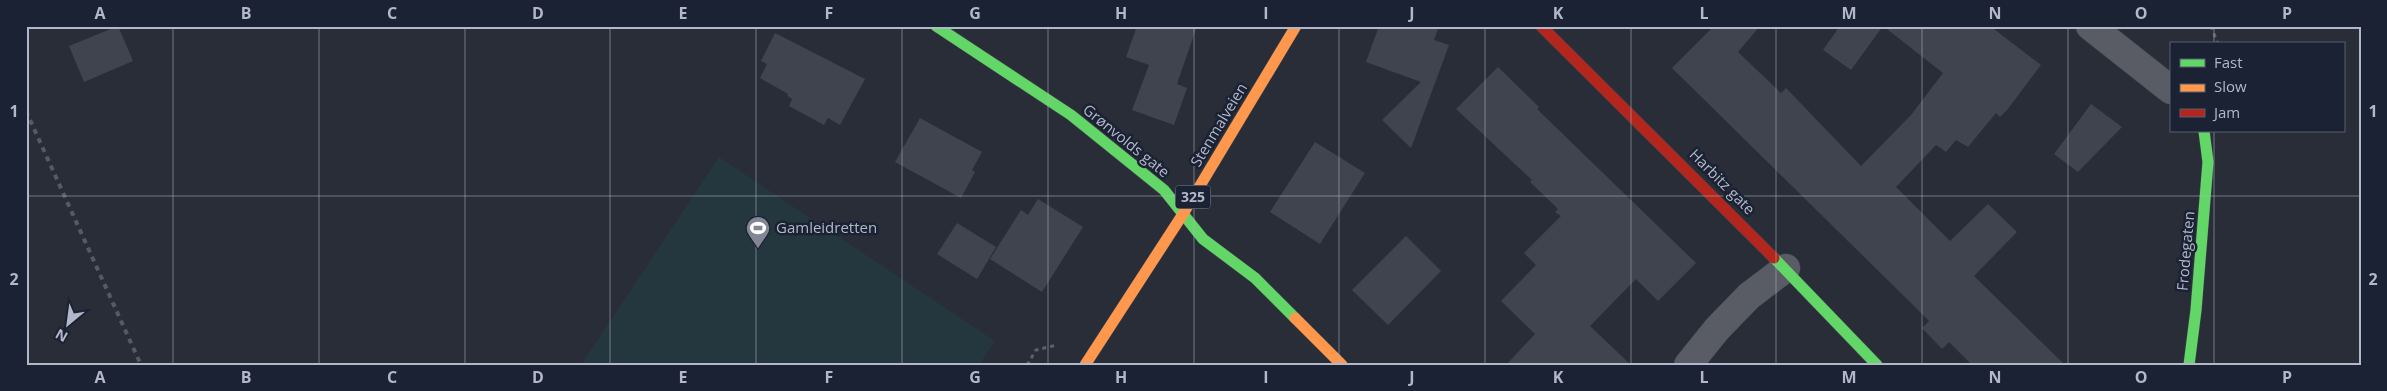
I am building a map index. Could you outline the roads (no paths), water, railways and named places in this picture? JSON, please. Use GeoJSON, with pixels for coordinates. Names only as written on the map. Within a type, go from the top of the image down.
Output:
{"type":"FeatureCollection","features":[{"type":"Feature","properties":{"kind":"street","name":"Grønvolds gate"},"geometry":{"type":"LineString","coordinates":[[936,26],[957,38],[1071,115],[1164,190],[1203,239],[1227,254],[1255,278],[1342,365]]}},
{"type":"Feature","properties":{"kind":"street","name":"Stenmalveien"},"geometry":{"type":"LineString","coordinates":[[1085,365],[1183,214],[1296,26]]}},
{"type":"Feature","properties":{"kind":"street","name":"Harbitz gate"},"geometry":{"type":"LineString","coordinates":[[1541,26],[1786,268],[1877,365]]}},
{"type":"Feature","properties":{"kind":"street"},"geometry":{"type":"LineString","coordinates":[[2090,26],[2170,89]]}},
{"type":"Feature","properties":{"kind":"street","name":"Frodegaten"},"geometry":{"type":"LineString","coordinates":[[2189,365],[2196,310],[2208,162],[2205,135]]}},
{"type":"Feature","properties":{"kind":"street"},"geometry":{"type":"LineString","coordinates":[[1688,365],[1749,296],[1786,268]]}},
{"type":"Feature","properties":{"kind":"railway"},"geometry":{"type":"LineString","coordinates":[[26,111],[141,365]]}},
{"type":"Feature","properties":{"kind":"place","name":"Gamleidretten"},"geometry":{"type":"Point","coordinates":[758,249]}}]}
